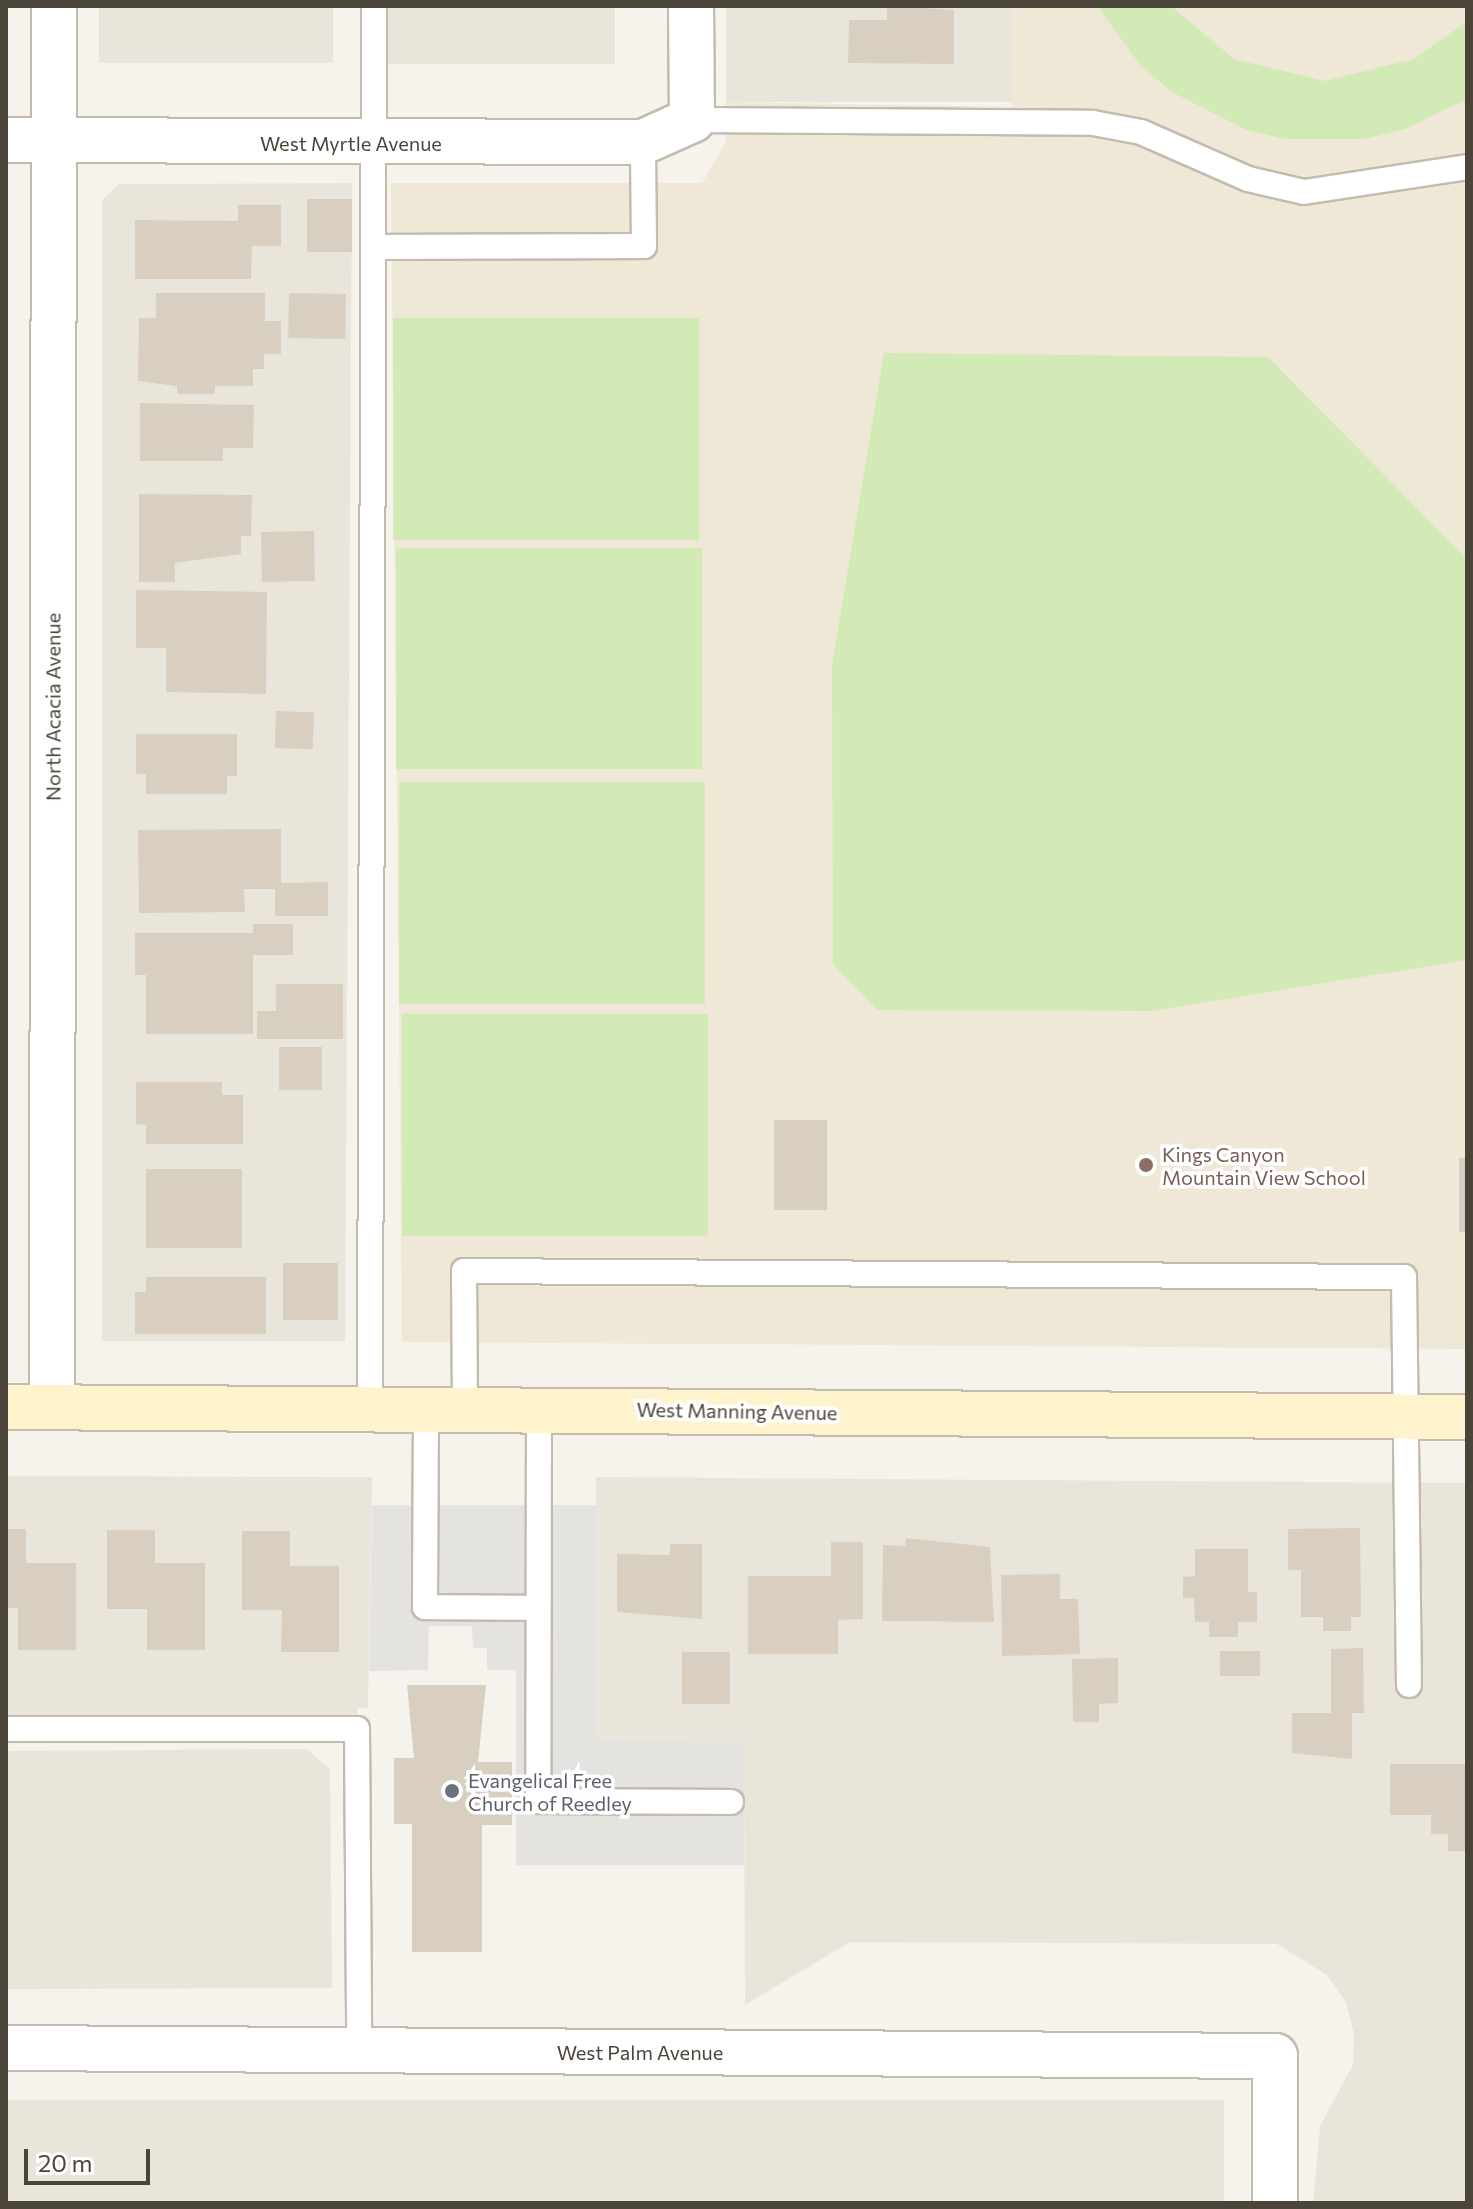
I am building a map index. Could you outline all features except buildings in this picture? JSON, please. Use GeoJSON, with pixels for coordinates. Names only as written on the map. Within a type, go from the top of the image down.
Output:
{"type":"FeatureCollection","features":[{"type":"Feature","properties":{"kind":"main road","name":"West Manning Avenue"},"geometry":{"type":"LineString","coordinates":[[6,1407],[1467,1417]]}},
{"type":"Feature","properties":{"kind":"street","name":"North Acacia Avenue"},"geometry":{"type":"LineString","coordinates":[[52,1407],[54,6]]}},
{"type":"Feature","properties":{"kind":"street"},"geometry":{"type":"LineString","coordinates":[[691,6],[692,120]]}},
{"type":"Feature","properties":{"kind":"street","name":"West Myrtle Avenue"},"geometry":{"type":"LineString","coordinates":[[6,140],[643,142],[692,120]]}},
{"type":"Feature","properties":{"kind":"street","name":"West Palm Avenue"},"geometry":{"type":"LineString","coordinates":[[6,2048],[1275,2056],[1275,2203]]}},
{"type":"Feature","properties":{"kind":"lane"},"geometry":{"type":"LineString","coordinates":[[370,1408],[374,6]]}},
{"type":"Feature","properties":{"kind":"lane"},"geometry":{"type":"LineString","coordinates":[[692,120],[1093,123],[1141,132],[1248,179],[1304,192],[1467,167]]}},
{"type":"Feature","properties":{"kind":"lane"},"geometry":{"type":"LineString","coordinates":[[374,247],[644,246],[643,142]]}},
{"type":"Feature","properties":{"kind":"lane"},"geometry":{"type":"LineString","coordinates":[[538,1608],[425,1607],[464,1271],[1404,1277],[1409,1685]]}},
{"type":"Feature","properties":{"kind":"lane"},"geometry":{"type":"LineString","coordinates":[[539,1409],[538,1801],[731,1802]]}},
{"type":"Feature","properties":{"kind":"lane"},"geometry":{"type":"LineString","coordinates":[[6,1729],[357,1729],[359,2050]]}},
{"type":"Feature","properties":{"kind":"shaded area"},"geometry":{"type":"Polygon","coordinates":[[[99,6],[333,6],[333,63],[99,63],[99,6]]]}},
{"type":"Feature","properties":{"kind":"shaded area"},"geometry":{"type":"Polygon","coordinates":[[[373,6],[615,6],[615,64],[373,64],[373,6]]]}},
{"type":"Feature","properties":{"kind":"shaded area"},"geometry":{"type":"Polygon","coordinates":[[[726,6],[1012,6],[1012,102],[726,102],[726,6]]]}},
{"type":"Feature","properties":{"kind":"shaded area"},"geometry":{"type":"Polygon","coordinates":[[[1012,6],[1467,6],[1467,1349],[402,1342],[391,183],[702,183],[726,141],[726,102],[1012,107],[1012,6]]]}},
{"type":"Feature","properties":{"kind":"shaded area"},"geometry":{"type":"Polygon","coordinates":[[[352,183],[345,1341],[102,1341],[102,200],[119,184],[352,183]]]}},
{"type":"Feature","properties":{"kind":"shaded area"},"geometry":{"type":"Polygon","coordinates":[[[6,1476],[372,1477],[368,1708],[357,1708],[357,1729],[6,1729],[6,1476]]]}},
{"type":"Feature","properties":{"kind":"shaded area"},"geometry":{"type":"Polygon","coordinates":[[[596,1477],[1467,1483],[1467,2203],[1313,2203],[1320,2126],[1353,2065],[1354,2034],[1346,2002],[1327,1975],[1277,1944],[850,1942],[745,2005],[744,1741],[596,1741],[596,1477]]]}},
{"type":"Feature","properties":{"kind":"shaded area"},"geometry":{"type":"Polygon","coordinates":[[[372,1505],[596,1505],[596,1740],[744,1741],[744,1865],[516,1865],[516,1670],[487,1670],[487,1648],[473,1648],[472,1626],[429,1626],[428,1670],[369,1671],[372,1505]]]}},
{"type":"Feature","properties":{"kind":"shaded area"},"geometry":{"type":"Polygon","coordinates":[[[307,1749],[330,1769],[332,1988],[6,1989],[6,1751],[307,1749]]]}},
{"type":"Feature","properties":{"kind":"shaded area"},"geometry":{"type":"Polygon","coordinates":[[[6,2100],[1224,2100],[1224,2203],[6,2203],[6,2100]]]}},
{"type":"Feature","properties":{"kind":"green space"},"geometry":{"type":"Polygon","coordinates":[[[1097,6],[1171,6],[1234,59],[1325,81],[1414,59],[1467,21],[1467,99],[1405,129],[1365,139],[1284,139],[1244,129],[1172,92],[1141,66],[1097,6]]]}},
{"type":"Feature","properties":{"kind":"green space"},"geometry":{"type":"Polygon","coordinates":[[[393,318],[699,318],[699,540],[393,540],[393,318]]]}},
{"type":"Feature","properties":{"kind":"green space"},"geometry":{"type":"Polygon","coordinates":[[[884,353],[1268,357],[1467,559],[1467,960],[1151,1011],[877,1010],[833,964],[832,665],[884,353]]]}},
{"type":"Feature","properties":{"kind":"green space"},"geometry":{"type":"Polygon","coordinates":[[[396,548],[702,548],[702,769],[396,769],[396,548]]]}},
{"type":"Feature","properties":{"kind":"green space"},"geometry":{"type":"Polygon","coordinates":[[[399,782],[705,782],[705,1004],[399,1004],[399,782]]]}},
{"type":"Feature","properties":{"kind":"green space"},"geometry":{"type":"Polygon","coordinates":[[[402,1014],[708,1014],[708,1236],[402,1236],[402,1014]]]}},
{"type":"Feature","properties":{"kind":"place","name":"Kings Canyon Mountain View School"},"geometry":{"type":"Point","coordinates":[1146,1165]}},
{"type":"Feature","properties":{"kind":"place","name":"Evangelical Free Church of Reedley"},"geometry":{"type":"Point","coordinates":[452,1791]}}]}
